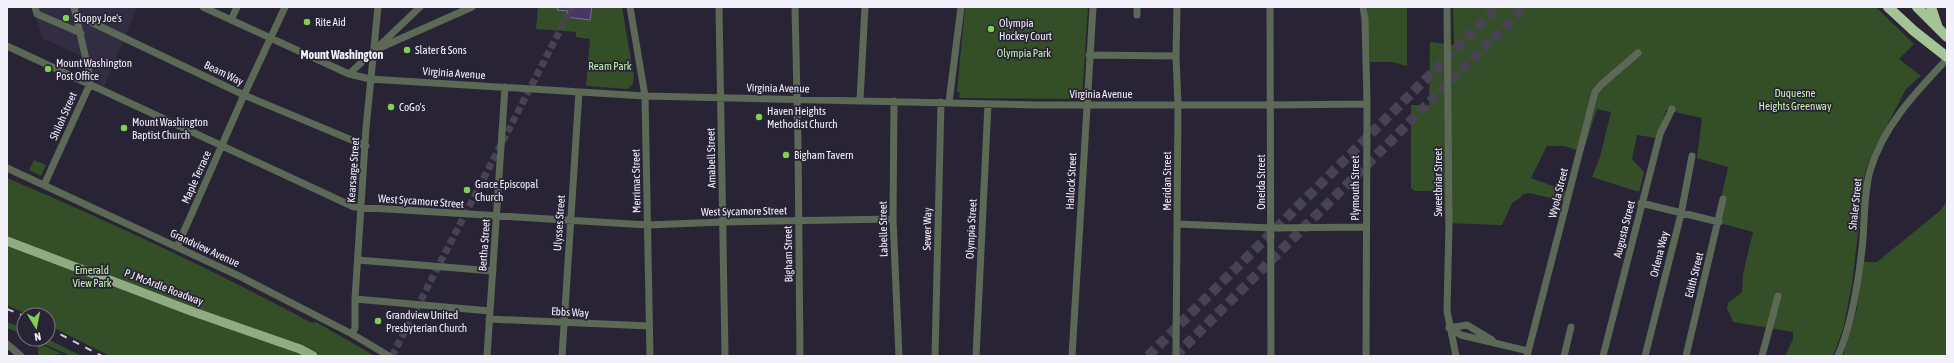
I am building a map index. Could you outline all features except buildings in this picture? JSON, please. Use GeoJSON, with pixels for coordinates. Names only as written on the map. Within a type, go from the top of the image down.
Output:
{"type":"FeatureCollection","features":[{"type":"Feature","properties":{"kind":"highway"},"geometry":{"type":"LineString","coordinates":[[1888,7],[1947,58]]}},
{"type":"Feature","properties":{"kind":"highway"},"geometry":{"type":"LineString","coordinates":[[1917,7],[1947,37]]}},
{"type":"Feature","properties":{"kind":"highway"},"geometry":{"type":"LineString","coordinates":[[1931,7],[1938,29]]}},
{"type":"Feature","properties":{"kind":"main road","name":"P J McArdle Roadway"},"geometry":{"type":"LineString","coordinates":[[7,241],[191,311],[300,349],[313,356]]}},
{"type":"Feature","properties":{"kind":"street"},"geometry":{"type":"LineString","coordinates":[[35,7],[37,14],[81,33]]}},
{"type":"Feature","properties":{"kind":"street","name":"Shiloh Street"},"geometry":{"type":"LineString","coordinates":[[44,185],[90,84],[90,77],[81,33],[74,7]]}},
{"type":"Feature","properties":{"kind":"street","name":"Virginia Avenue"},"geometry":{"type":"LineString","coordinates":[[203,7],[348,74],[370,79],[645,96],[797,100],[1086,105],[1367,104]]}},
{"type":"Feature","properties":{"kind":"street"},"geometry":{"type":"LineString","coordinates":[[231,20],[237,7]]}},
{"type":"Feature","properties":{"kind":"street","name":"Maple Terrace"},"geometry":{"type":"LineString","coordinates":[[177,247],[244,95],[285,7]]}},
{"type":"Feature","properties":{"kind":"street","name":"Kearsarge Street"},"geometry":{"type":"LineString","coordinates":[[352,334],[356,328],[355,299],[370,79],[375,50],[378,7]]}},
{"type":"Feature","properties":{"kind":"street"},"geometry":{"type":"LineString","coordinates":[[348,74],[420,7]]}},
{"type":"Feature","properties":{"kind":"street"},"geometry":{"type":"LineString","coordinates":[[375,50],[472,7]]}},
{"type":"Feature","properties":{"kind":"street","name":"Merrimac Street"},"geometry":{"type":"LineString","coordinates":[[630,7],[645,96],[650,356]]}},
{"type":"Feature","properties":{"kind":"street","name":"Amabell Street"},"geometry":{"type":"LineString","coordinates":[[719,7],[724,356]]}},
{"type":"Feature","properties":{"kind":"street","name":"Bigham Street"},"geometry":{"type":"LineString","coordinates":[[794,7],[797,100],[800,356]]}},
{"type":"Feature","properties":{"kind":"street"},"geometry":{"type":"LineString","coordinates":[[860,100],[865,7]]}},
{"type":"Feature","properties":{"kind":"street"},"geometry":{"type":"LineString","coordinates":[[950,102],[961,7]]}},
{"type":"Feature","properties":{"kind":"street","name":"Hallock Street"},"geometry":{"type":"LineString","coordinates":[[1072,356],[1093,7]]}},
{"type":"Feature","properties":{"kind":"street"},"geometry":{"type":"LineString","coordinates":[[1137,7],[1137,15]]}},
{"type":"Feature","properties":{"kind":"street","name":"Meridan Street"},"geometry":{"type":"LineString","coordinates":[[1176,356],[1178,224],[1178,105],[1176,56],[1177,7]]}},
{"type":"Feature","properties":{"kind":"street","name":"Oneida Street"},"geometry":{"type":"LineString","coordinates":[[1270,7],[1272,228],[1271,356]]}},
{"type":"Feature","properties":{"kind":"street","name":"Plymouth Street"},"geometry":{"type":"LineString","coordinates":[[1363,7],[1365,19],[1367,104],[1366,356]]}},
{"type":"Feature","properties":{"kind":"street","name":"Sweetbriar Street"},"geometry":{"type":"LineString","coordinates":[[1447,7],[1448,224],[1446,311],[1456,356]]}},
{"type":"Feature","properties":{"kind":"street","name":"Beam Way"},"geometry":{"type":"LineString","coordinates":[[76,15],[244,95],[366,146]]}},
{"type":"Feature","properties":{"kind":"street","name":"West Sycamore Street"},"geometry":{"type":"LineString","coordinates":[[7,46],[354,207],[648,226],[723,222],[893,219]]}},
{"type":"Feature","properties":{"kind":"street","name":"Wyola Street"},"geometry":{"type":"LineString","coordinates":[[1527,354],[1595,92],[1602,84],[1638,53]]}},
{"type":"Feature","properties":{"kind":"street"},"geometry":{"type":"LineString","coordinates":[[1090,55],[1176,56]]}},
{"type":"Feature","properties":{"kind":"street","name":"Shaler Street"},"geometry":{"type":"LineString","coordinates":[[1838,356],[1847,331],[1858,277],[1870,171],[1881,144],[1903,107],[1947,58]]}},
{"type":"Feature","properties":{"kind":"street","name":"Bertha Street"},"geometry":{"type":"LineString","coordinates":[[487,356],[505,88]]}},
{"type":"Feature","properties":{"kind":"street","name":"Ulysses Street"},"geometry":{"type":"LineString","coordinates":[[562,356],[579,92]]}},
{"type":"Feature","properties":{"kind":"street","name":"Labelle Street"},"geometry":{"type":"LineString","coordinates":[[894,101],[893,219],[899,356]]}},
{"type":"Feature","properties":{"kind":"street","name":"Sewer Way"},"geometry":{"type":"LineString","coordinates":[[935,356],[941,102]]}},
{"type":"Feature","properties":{"kind":"street","name":"Olympia Street"},"geometry":{"type":"LineString","coordinates":[[976,356],[988,104]]}},
{"type":"Feature","properties":{"kind":"street","name":"Augusta Street"},"geometry":{"type":"LineString","coordinates":[[1603,356],[1641,203],[1660,134],[1672,109]]}},
{"type":"Feature","properties":{"kind":"street","name":"Orlena Way"},"geometry":{"type":"LineString","coordinates":[[1645,356],[1681,214],[1692,156]]}},
{"type":"Feature","properties":{"kind":"street","name":"Grandview Avenue"},"geometry":{"type":"LineString","coordinates":[[7,168],[177,247],[352,334],[389,356]]}},
{"type":"Feature","properties":{"kind":"street","name":"Edith Street"},"geometry":{"type":"LineString","coordinates":[[1686,356],[1723,199]]}},
{"type":"Feature","properties":{"kind":"street"},"geometry":{"type":"LineString","coordinates":[[1641,203],[1718,222]]}},
{"type":"Feature","properties":{"kind":"street"},"geometry":{"type":"LineString","coordinates":[[1178,224],[1272,228],[1366,227]]}},
{"type":"Feature","properties":{"kind":"street"},"geometry":{"type":"LineString","coordinates":[[358,260],[493,271]]}},
{"type":"Feature","properties":{"kind":"street"},"geometry":{"type":"LineString","coordinates":[[1762,356],[1778,296]]}},
{"type":"Feature","properties":{"kind":"street"},"geometry":{"type":"LineString","coordinates":[[355,299],[490,311]]}},
{"type":"Feature","properties":{"kind":"street","name":"Ebbs Way"},"geometry":{"type":"LineString","coordinates":[[490,319],[649,326]]}},
{"type":"Feature","properties":{"kind":"street"},"geometry":{"type":"LineString","coordinates":[[1449,328],[1467,325],[1498,344]]}},
{"type":"Feature","properties":{"kind":"street"},"geometry":{"type":"LineString","coordinates":[[1564,356],[1570,327]]}},
{"type":"Feature","properties":{"kind":"street"},"geometry":{"type":"LineString","coordinates":[[1449,328],[1461,335],[1498,344],[1527,354]]}},
{"type":"Feature","properties":{"kind":"street"},"geometry":{"type":"LineString","coordinates":[[7,344],[21,356]]}},
{"type":"Feature","properties":{"kind":"shaded area"},"geometry":{"type":"Polygon","coordinates":[[[33,7],[137,7],[104,87],[87,76],[83,57],[42,38],[33,7]]]}},
{"type":"Feature","properties":{"kind":"shaded area"},"geometry":{"type":"Polygon","coordinates":[[[558,7],[592,7],[590,20],[567,17],[568,11],[557,10],[558,7]]]}},
{"type":"Feature","properties":{"kind":"green space","name":"Ream Park"},"geometry":{"type":"Polygon","coordinates":[[[538,7],[622,7],[634,77],[633,84],[628,89],[586,86],[590,39],[576,37],[576,32],[536,29],[538,7]]]}},
{"type":"Feature","properties":{"kind":"green space","name":"Olympia Park"},"geometry":{"type":"Polygon","coordinates":[[[965,7],[1088,7],[1082,99],[959,98],[960,93],[957,92],[965,7]]]}},
{"type":"Feature","properties":{"kind":"green space"},"geometry":{"type":"Polygon","coordinates":[[[1367,7],[1407,7],[1407,66],[1392,62],[1370,62],[1367,7]]]}},
{"type":"Feature","properties":{"kind":"green space","name":"Duquesne Heights Greenway"},"geometry":{"type":"Polygon","coordinates":[[[1453,7],[1876,7],[1914,44],[1899,59],[1921,76],[1906,89],[1873,152],[1865,172],[1852,285],[1843,329],[1833,356],[1785,356],[1793,339],[1793,332],[1733,322],[1727,308],[1728,303],[1742,292],[1743,274],[1753,232],[1716,222],[1728,167],[1697,158],[1702,118],[1666,110],[1657,138],[1637,135],[1632,159],[1644,172],[1639,192],[1592,177],[1600,157],[1611,112],[1597,109],[1583,152],[1564,146],[1547,146],[1531,178],[1566,191],[1564,201],[1529,193],[1523,194],[1512,203],[1502,225],[1445,223],[1444,191],[1414,191],[1411,189],[1411,105],[1429,105],[1430,42],[1454,45],[1453,7]]]}},
{"type":"Feature","properties":{"kind":"green space"},"geometry":{"type":"Polygon","coordinates":[[[34,160],[46,165],[41,176],[29,170],[34,160]]]}},
{"type":"Feature","properties":{"kind":"green space","name":"Emerald View Park"},"geometry":{"type":"Polygon","coordinates":[[[7,178],[123,229],[199,265],[312,323],[316,322],[375,356],[110,356],[56,329],[56,307],[16,307],[16,309],[7,305],[7,178]]]}},
{"type":"Feature","properties":{"kind":"green space"},"geometry":{"type":"Polygon","coordinates":[[[1947,201],[1947,356],[1843,356],[1857,309],[1863,262],[1877,262],[1941,210],[1947,201]]]}},
{"type":"Feature","properties":{"kind":"green space"},"geometry":{"type":"Polygon","coordinates":[[[7,322],[16,326],[16,332],[7,328],[7,322]]]}},
{"type":"Feature","properties":{"kind":"green space"},"geometry":{"type":"Polygon","coordinates":[[[56,343],[82,356],[71,356],[51,347],[56,347],[56,343]]]}},
{"type":"Feature","properties":{"kind":"green space"},"geometry":{"type":"Polygon","coordinates":[[[38,347],[47,347],[62,354],[38,356],[38,347]]]}},
{"type":"Feature","properties":{"kind":"tunnel"},"geometry":{"type":"LineString","coordinates":[[392,356],[572,7]]}},
{"type":"Feature","properties":{"kind":"tunnel"},"geometry":{"type":"LineString","coordinates":[[1148,356],[1498,7]]}},
{"type":"Feature","properties":{"kind":"tunnel"},"geometry":{"type":"LineString","coordinates":[[1175,356],[1525,7]]}},
{"type":"Feature","properties":{"kind":"railway"},"geometry":{"type":"LineString","coordinates":[[7,309],[16,313]]}},
{"type":"Feature","properties":{"kind":"railway"},"geometry":{"type":"LineString","coordinates":[[56,332],[102,356]]}},
{"type":"Feature","properties":{"kind":"place","name":"Sloppy Joe's"},"geometry":{"type":"Point","coordinates":[66,18]}},
{"type":"Feature","properties":{"kind":"place","name":"Rite Aid"},"geometry":{"type":"Point","coordinates":[307,22]}},
{"type":"Feature","properties":{"kind":"place","name":"Olympia Hockey Court"},"geometry":{"type":"Point","coordinates":[991,29]}},
{"type":"Feature","properties":{"kind":"place","name":"Slater & Sons"},"geometry":{"type":"Point","coordinates":[407,50]}},
{"type":"Feature","properties":{"kind":"place","name":"Mount Washington Post Office"},"geometry":{"type":"Point","coordinates":[48,69]}},
{"type":"Feature","properties":{"kind":"place","name":"CoGo's"},"geometry":{"type":"Point","coordinates":[391,107]}},
{"type":"Feature","properties":{"kind":"place","name":"Haven Heights Methodist Church"},"geometry":{"type":"Point","coordinates":[759,117]}},
{"type":"Feature","properties":{"kind":"place","name":"Mount Washington Baptist Church"},"geometry":{"type":"Point","coordinates":[124,128]}},
{"type":"Feature","properties":{"kind":"place","name":"Bigham Tavern"},"geometry":{"type":"Point","coordinates":[786,155]}},
{"type":"Feature","properties":{"kind":"place","name":"Grace Episcopal Church"},"geometry":{"type":"Point","coordinates":[467,190]}},
{"type":"Feature","properties":{"kind":"place","name":"Grandview United Presbyterian Church"},"geometry":{"type":"Point","coordinates":[378,321]}},
{"type":"Feature","properties":{"kind":"district","name":"Mount Washington"},"geometry":{"type":"Point","coordinates":[342,55]}}]}
